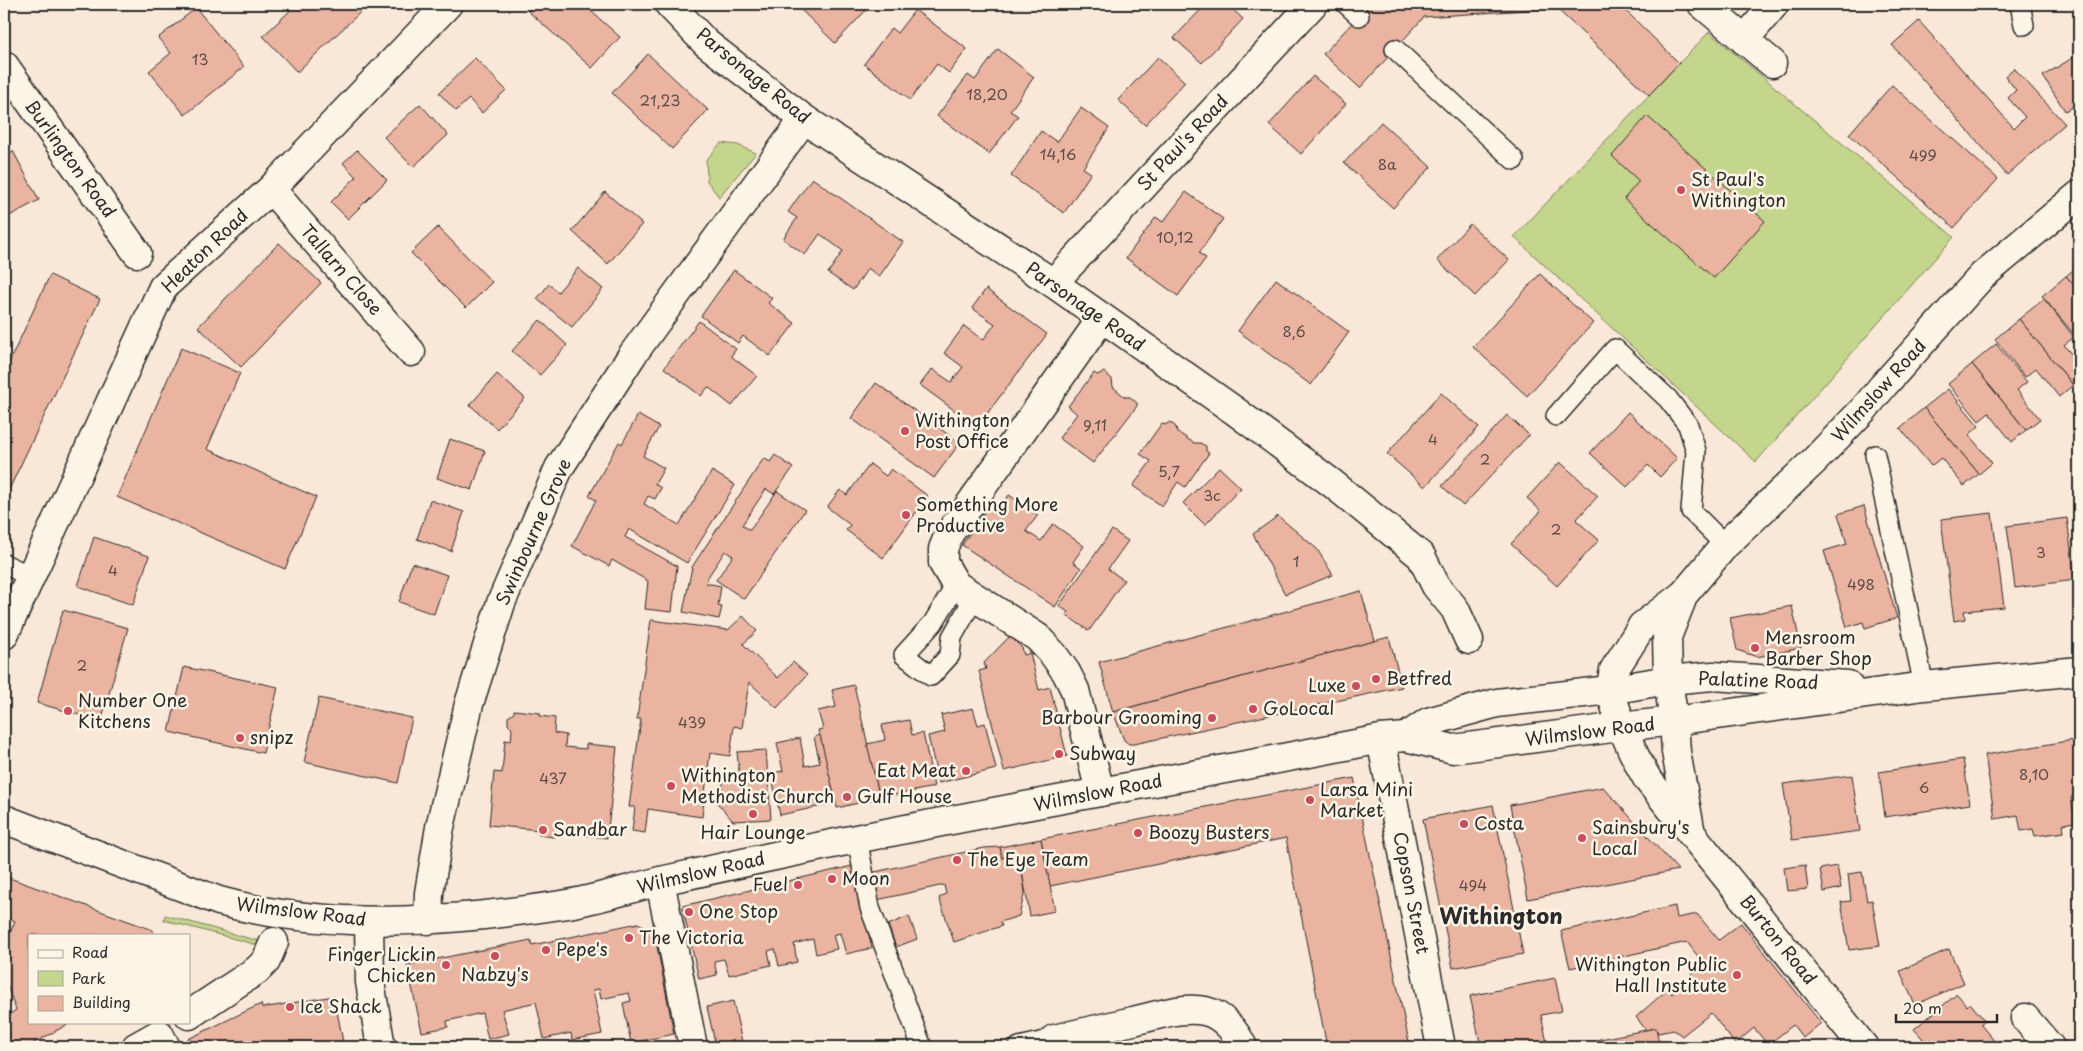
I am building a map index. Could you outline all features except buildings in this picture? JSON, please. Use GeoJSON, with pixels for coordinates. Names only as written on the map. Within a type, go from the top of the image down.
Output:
{"type":"FeatureCollection","features":[{"type":"Feature","properties":{"kind":"street","name":"Heaton Road"},"geometry":{"type":"LineString","coordinates":[[4,635],[162,287],[270,189],[448,4]]}},
{"type":"Feature","properties":{"kind":"street","name":"Parsonage Road"},"geometry":{"type":"LineString","coordinates":[[669,4],[706,43],[804,119],[1053,283],[1326,478],[1421,556],[1436,586],[1455,609],[1469,640]]}},
{"type":"Feature","properties":{"kind":"street","name":"St Paul's Road"},"geometry":{"type":"LineString","coordinates":[[1053,283],[1313,4]]}},
{"type":"Feature","properties":{"kind":"street"},"geometry":{"type":"LineString","coordinates":[[1702,4],[1772,63]]}},
{"type":"Feature","properties":{"kind":"street"},"geometry":{"type":"LineString","coordinates":[[1744,40],[1774,6]]}},
{"type":"Feature","properties":{"kind":"street","name":"Burlington Road"},"geometry":{"type":"LineString","coordinates":[[4,65],[13,97],[137,253]]}},
{"type":"Feature","properties":{"kind":"street","name":"Swinbourne Grove"},"geometry":{"type":"LineString","coordinates":[[428,920],[429,893],[440,827],[469,704],[501,603],[559,468],[633,354],[804,119]]}},
{"type":"Feature","properties":{"kind":"street","name":"Tallarn Close"},"geometry":{"type":"LineString","coordinates":[[270,189],[411,352]]}},
{"type":"Feature","properties":{"kind":"street","name":"Wilmslow Road"},"geometry":{"type":"LineString","coordinates":[[4,819],[219,901],[241,907],[279,913],[369,922],[428,920],[563,905],[660,881],[857,838],[1393,738],[1428,722],[1497,703],[1610,690],[1614,670],[1642,626],[1684,594],[1725,545],[1822,454],[1982,276],[2079,195]]}},
{"type":"Feature","properties":{"kind":"street"},"geometry":{"type":"LineString","coordinates":[[1100,792],[1075,690],[1066,672],[1053,654],[1036,637],[965,592],[943,563],[943,549],[949,534],[1102,318]]}},
{"type":"Feature","properties":{"kind":"street","name":"Wilmslow Road"},"geometry":{"type":"LineString","coordinates":[[1393,738],[1453,749],[1674,721],[1668,680],[1668,637],[1684,594]]}},
{"type":"Feature","properties":{"kind":"street","name":"Palatine Road"},"geometry":{"type":"LineString","coordinates":[[1674,721],[1915,688],[2079,671]]}},
{"type":"Feature","properties":{"kind":"street","name":"Palatine Road"},"geometry":{"type":"LineString","coordinates":[[1610,690],[1668,680],[1713,676],[1915,688]]}},
{"type":"Feature","properties":{"kind":"street","name":"Burton Road"},"geometry":{"type":"LineString","coordinates":[[1610,690],[1620,727],[1648,780],[1864,1047]]}},
{"type":"Feature","properties":{"kind":"street","name":"Burton Road"},"geometry":{"type":"LineString","coordinates":[[1674,721],[1676,752],[1691,832]]}},
{"type":"Feature","properties":{"kind":"street","name":"Copson Street"},"geometry":{"type":"LineString","coordinates":[[1393,738],[1441,1047]]}},
{"type":"Feature","properties":{"kind":"street"},"geometry":{"type":"LineString","coordinates":[[660,881],[693,1047]]}},
{"type":"Feature","properties":{"kind":"street"},"geometry":{"type":"LineString","coordinates":[[369,922],[370,982],[381,1047]]}},
{"type":"Feature","properties":{"kind":"street"},"geometry":{"type":"LineString","coordinates":[[190,1013],[257,970],[266,961],[274,942]]}},
{"type":"Feature","properties":{"kind":"street"},"geometry":{"type":"LineString","coordinates":[[1054,1039],[1176,1011],[1205,1011],[1216,1015],[1225,1022],[1236,1034],[1243,1047]]}},
{"type":"Feature","properties":{"kind":"street"},"geometry":{"type":"LineString","coordinates":[[2025,1018],[2050,1047]]}},
{"type":"Feature","properties":{"kind":"lane"},"geometry":{"type":"LineString","coordinates":[[2020,4],[2024,25]]}},
{"type":"Feature","properties":{"kind":"lane"},"geometry":{"type":"LineString","coordinates":[[1395,49],[1514,160]]}},
{"type":"Feature","properties":{"kind":"lane"},"geometry":{"type":"LineString","coordinates":[[1556,416],[1615,349],[1668,399],[1688,425],[1696,451],[1691,512],[1725,545]]}},
{"type":"Feature","properties":{"kind":"lane"},"geometry":{"type":"LineString","coordinates":[[1875,455],[1915,688]]}},
{"type":"Feature","properties":{"kind":"lane"},"geometry":{"type":"LineString","coordinates":[[4,564],[30,576]]}},
{"type":"Feature","properties":{"kind":"lane"},"geometry":{"type":"LineString","coordinates":[[965,592],[952,637],[950,654],[931,676],[904,655],[932,623],[965,592]]}},
{"type":"Feature","properties":{"kind":"lane"},"geometry":{"type":"LineString","coordinates":[[932,623],[952,637]]}},
{"type":"Feature","properties":{"kind":"lane"},"geometry":{"type":"LineString","coordinates":[[857,838],[870,908],[922,1047]]}},
{"type":"Feature","properties":{"kind":"lane"},"geometry":{"type":"LineString","coordinates":[[1019,1047],[1054,1039]]}},
{"type":"Feature","properties":{"kind":"green space"},"geometry":{"type":"Polygon","coordinates":[[[1709,32],[1954,237],[1756,462],[1514,237],[1709,32]]]}},
{"type":"Feature","properties":{"kind":"green space"},"geometry":{"type":"Polygon","coordinates":[[[721,143],[738,145],[756,153],[719,197],[707,181],[706,160],[721,143]]]}},
{"type":"Feature","properties":{"kind":"green space"},"geometry":{"type":"Polygon","coordinates":[[[165,915],[262,942],[261,946],[164,920],[165,915]]]}},
{"type":"Feature","properties":{"kind":"place","name":"St Paul's Withington"},"geometry":{"type":"Point","coordinates":[1681,190]}},
{"type":"Feature","properties":{"kind":"place","name":"Withington Post Office"},"geometry":{"type":"Point","coordinates":[905,431]}},
{"type":"Feature","properties":{"kind":"place","name":"Something More Productive"},"geometry":{"type":"Point","coordinates":[906,515]}},
{"type":"Feature","properties":{"kind":"place","name":"Mensroom Barber Shop"},"geometry":{"type":"Point","coordinates":[1755,648]}},
{"type":"Feature","properties":{"kind":"place","name":"Betfred"},"geometry":{"type":"Point","coordinates":[1376,679]}},
{"type":"Feature","properties":{"kind":"place","name":"Luxe"},"geometry":{"type":"Point","coordinates":[1356,686]}},
{"type":"Feature","properties":{"kind":"place","name":"GoLocal"},"geometry":{"type":"Point","coordinates":[1253,709]}},
{"type":"Feature","properties":{"kind":"place","name":"Number One Kitchens"},"geometry":{"type":"Point","coordinates":[68,711]}},
{"type":"Feature","properties":{"kind":"place","name":"Barbour Grooming"},"geometry":{"type":"Point","coordinates":[1212,718]}},
{"type":"Feature","properties":{"kind":"place","name":"snipz"},"geometry":{"type":"Point","coordinates":[240,738]}},
{"type":"Feature","properties":{"kind":"place","name":"Subway"},"geometry":{"type":"Point","coordinates":[1059,754]}},
{"type":"Feature","properties":{"kind":"place","name":"Eat Meat"},"geometry":{"type":"Point","coordinates":[966,771]}},
{"type":"Feature","properties":{"kind":"place","name":"Withington Methodist Church"},"geometry":{"type":"Point","coordinates":[671,786]}},
{"type":"Feature","properties":{"kind":"place","name":"Gulf House"},"geometry":{"type":"Point","coordinates":[847,797]}},
{"type":"Feature","properties":{"kind":"place","name":"Larsa Mini Market"},"geometry":{"type":"Point","coordinates":[1310,800]}},
{"type":"Feature","properties":{"kind":"place","name":"Hair Lounge"},"geometry":{"type":"Point","coordinates":[753,814]}},
{"type":"Feature","properties":{"kind":"place","name":"Costa"},"geometry":{"type":"Point","coordinates":[1464,824]}},
{"type":"Feature","properties":{"kind":"place","name":"Sandbar"},"geometry":{"type":"Point","coordinates":[543,830]}},
{"type":"Feature","properties":{"kind":"place","name":"Boozy Busters"},"geometry":{"type":"Point","coordinates":[1138,833]}},
{"type":"Feature","properties":{"kind":"place","name":"Sainsbury's Local"},"geometry":{"type":"Point","coordinates":[1582,838]}},
{"type":"Feature","properties":{"kind":"place","name":"The Eye Team"},"geometry":{"type":"Point","coordinates":[957,860]}},
{"type":"Feature","properties":{"kind":"place","name":"Moon"},"geometry":{"type":"Point","coordinates":[832,879]}},
{"type":"Feature","properties":{"kind":"place","name":"Fuel"},"geometry":{"type":"Point","coordinates":[798,885]}},
{"type":"Feature","properties":{"kind":"place","name":"One Stop"},"geometry":{"type":"Point","coordinates":[689,912]}},
{"type":"Feature","properties":{"kind":"place","name":"The Victoria"},"geometry":{"type":"Point","coordinates":[629,938]}},
{"type":"Feature","properties":{"kind":"place","name":"Pepe's"},"geometry":{"type":"Point","coordinates":[546,950]}},
{"type":"Feature","properties":{"kind":"place","name":"Nabzy's"},"geometry":{"type":"Point","coordinates":[495,956]}},
{"type":"Feature","properties":{"kind":"place","name":"Finger Lickin Chicken"},"geometry":{"type":"Point","coordinates":[446,965]}},
{"type":"Feature","properties":{"kind":"place","name":"Withington Public Hall Institute"},"geometry":{"type":"Point","coordinates":[1737,975]}},
{"type":"Feature","properties":{"kind":"place","name":"Ice Shack"},"geometry":{"type":"Point","coordinates":[290,1007]}},
{"type":"Feature","properties":{"kind":"district","name":"Withington"},"geometry":{"type":"Point","coordinates":[1501,916]}}]}
